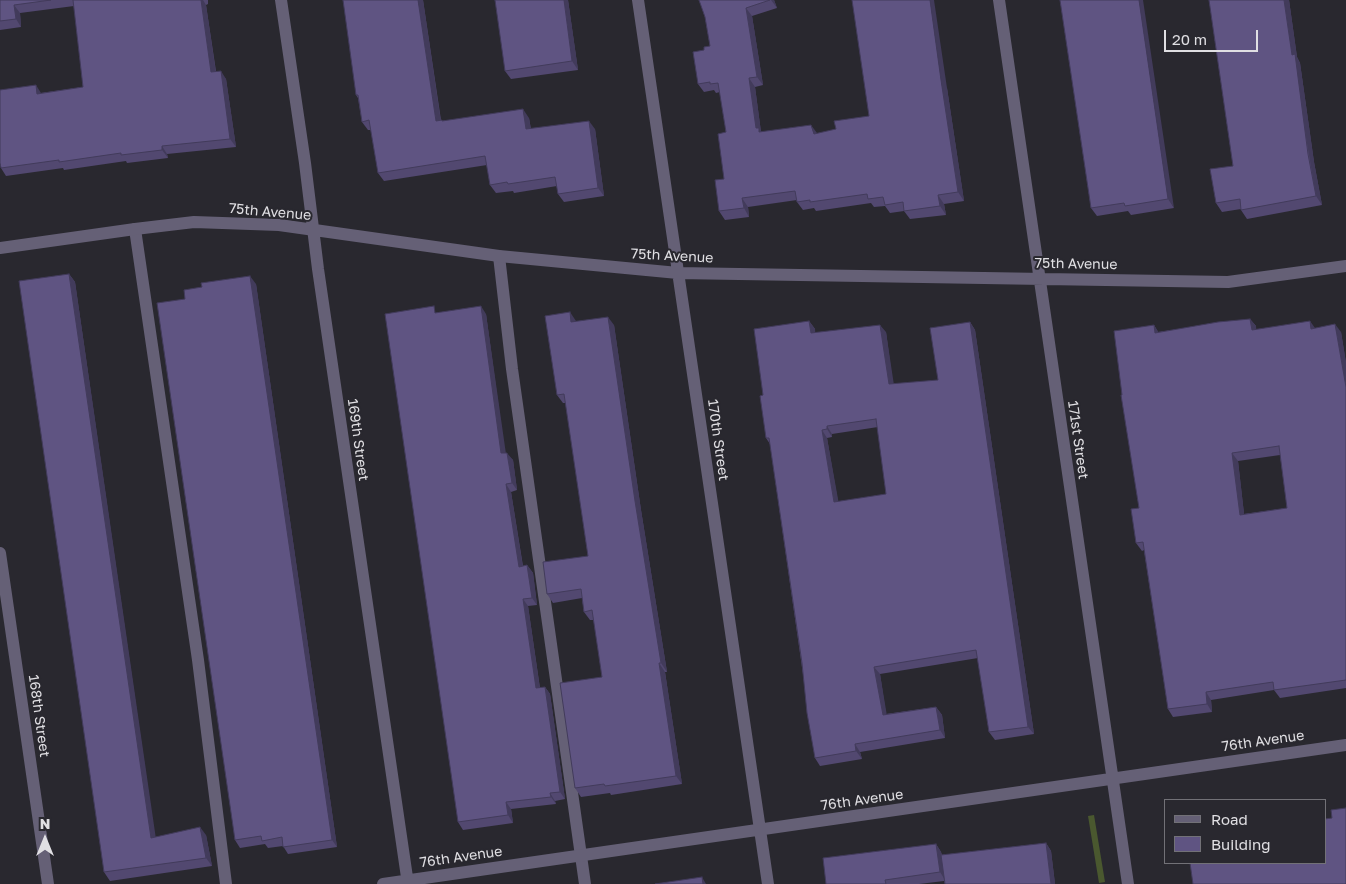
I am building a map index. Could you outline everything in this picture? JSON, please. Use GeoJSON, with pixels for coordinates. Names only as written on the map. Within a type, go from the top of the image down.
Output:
{"type":"FeatureCollection","features":[{"type":"Feature","properties":{"kind":"street","name":"169th Street"},"geometry":{"type":"LineString","coordinates":[[281,0],[318,269],[408,882]]}},
{"type":"Feature","properties":{"kind":"street","name":"170th Street"},"geometry":{"type":"LineString","coordinates":[[638,0],[768,884]]}},
{"type":"Feature","properties":{"kind":"street","name":"171st Street"},"geometry":{"type":"LineString","coordinates":[[999,0],[1128,884]]}},
{"type":"Feature","properties":{"kind":"street","name":"75th Avenue"},"geometry":{"type":"LineString","coordinates":[[0,248],[194,222],[279,225],[499,256],[678,273],[1228,282],[1346,266]]}},
{"type":"Feature","properties":{"kind":"street"},"geometry":{"type":"LineString","coordinates":[[135,229],[198,660],[226,884]]}},
{"type":"Feature","properties":{"kind":"street"},"geometry":{"type":"LineString","coordinates":[[499,256],[512,369],[585,884]]}},
{"type":"Feature","properties":{"kind":"street","name":"168th Street"},"geometry":{"type":"LineString","coordinates":[[0,553],[48,884]]}},
{"type":"Feature","properties":{"kind":"street","name":"76th Avenue"},"geometry":{"type":"LineString","coordinates":[[383,884],[408,882],[581,855],[1346,744]]}},
{"type":"Feature","properties":{"kind":"green space"},"geometry":{"type":"Polygon","coordinates":[[[1094,815],[1105,882],[1099,883],[1088,816],[1094,815]]]}},
{"type":"Feature","properties":{"kind":"building"},"geometry":{"type":"Polygon","coordinates":[[[0,0],[51,0],[14,5],[16,19],[0,21],[0,0]]]}},
{"type":"Feature","properties":{"kind":"building"},"geometry":{"type":"Polygon","coordinates":[[[73,0],[201,0],[211,72],[221,71],[230,139],[162,146],[162,150],[121,155],[121,153],[1,168],[0,90],[36,85],[37,94],[83,87],[73,0]]]}},
{"type":"Feature","properties":{"kind":"building"},"geometry":{"type":"Polygon","coordinates":[[[343,0],[418,0],[436,121],[523,109],[526,129],[589,121],[598,188],[558,194],[555,177],[490,185],[485,156],[378,173],[369,120],[362,122],[358,95],[356,95],[343,0]]]}},
{"type":"Feature","properties":{"kind":"building"},"geometry":{"type":"Polygon","coordinates":[[[495,0],[564,0],[572,61],[505,71],[495,0]]]}},
{"type":"Feature","properties":{"kind":"building"},"geometry":{"type":"Polygon","coordinates":[[[699,0],[770,0],[746,8],[757,77],[749,78],[756,128],[759,128],[759,132],[811,125],[814,134],[836,129],[834,121],[869,116],[852,0],[930,0],[958,192],[938,195],[940,206],[904,211],[903,202],[885,205],[883,197],[868,199],[867,194],[797,202],[795,191],[742,198],[744,208],[719,211],[715,180],[724,179],[718,134],[726,132],[718,83],[698,84],[693,52],[704,50],[704,47],[710,46],[705,17],[699,0]]]}},
{"type":"Feature","properties":{"kind":"building"},"geometry":{"type":"Polygon","coordinates":[[[1060,0],[1139,0],[1168,199],[1125,206],[1124,203],[1091,208],[1060,0]]]}},
{"type":"Feature","properties":{"kind":"building"},"geometry":{"type":"Polygon","coordinates":[[[1209,0],[1284,0],[1292,55],[1295,54],[1308,154],[1316,196],[1241,210],[1240,199],[1216,203],[1210,169],[1233,166],[1209,0]]]}},
{"type":"Feature","properties":{"kind":"building"},"geometry":{"type":"Polygon","coordinates":[[[69,274],[151,838],[200,827],[206,858],[104,872],[19,281],[69,274]]]}},
{"type":"Feature","properties":{"kind":"building"},"geometry":{"type":"Polygon","coordinates":[[[250,276],[332,840],[283,847],[282,837],[262,841],[261,836],[235,840],[157,303],[185,299],[184,290],[202,287],[201,283],[250,276]]]}},
{"type":"Feature","properties":{"kind":"building"},"geometry":{"type":"Polygon","coordinates":[[[434,306],[435,313],[481,306],[501,453],[507,453],[512,483],[506,484],[519,567],[527,565],[532,598],[523,599],[536,688],[545,687],[560,792],[550,793],[551,797],[506,802],[508,815],[458,822],[385,314],[434,306]]]}},
{"type":"Feature","properties":{"kind":"building"},"geometry":{"type":"Polygon","coordinates":[[[570,312],[571,322],[608,317],[661,663],[659,663],[676,776],[605,786],[604,784],[575,788],[560,683],[602,677],[592,610],[584,612],[581,589],[547,594],[543,562],[588,556],[564,394],[557,395],[545,316],[570,312]]]}},
{"type":"Feature","properties":{"kind":"building"},"geometry":{"type":"Polygon","coordinates":[[[1250,319],[1252,330],[1310,321],[1311,329],[1335,324],[1346,387],[1346,680],[1274,690],[1273,682],[1206,692],[1207,704],[1168,709],[1143,542],[1136,543],[1131,509],[1139,508],[1121,395],[1114,331],[1154,325],[1155,333],[1218,322],[1250,319]],[[1279,446],[1232,453],[1240,515],[1287,508],[1279,446]]]}},
{"type":"Feature","properties":{"kind":"building"},"geometry":{"type":"Polygon","coordinates":[[[809,321],[811,333],[880,325],[889,384],[938,380],[930,328],[970,322],[1028,727],[989,732],[976,650],[874,667],[883,715],[936,707],[940,730],[855,744],[856,751],[815,758],[807,713],[802,663],[769,438],[766,438],[760,396],[763,395],[754,329],[809,321]],[[876,419],[827,426],[827,429],[822,430],[834,502],[886,494],[876,419]]]}},
{"type":"Feature","properties":{"kind":"building"},"geometry":{"type":"Polygon","coordinates":[[[1346,808],[1346,884],[1193,884],[1190,864],[1326,864],[1326,819],[1332,818],[1331,810],[1346,808]]]}},
{"type":"Feature","properties":{"kind":"building"},"geometry":{"type":"Polygon","coordinates":[[[1046,843],[1051,884],[945,884],[941,855],[1046,843]]]}},
{"type":"Feature","properties":{"kind":"building"},"geometry":{"type":"Polygon","coordinates":[[[936,844],[940,872],[885,880],[886,884],[826,884],[823,858],[936,844]]]}},
{"type":"Feature","properties":{"kind":"building"},"geometry":{"type":"Polygon","coordinates":[[[702,877],[703,884],[655,884],[702,877]]]}}]}
